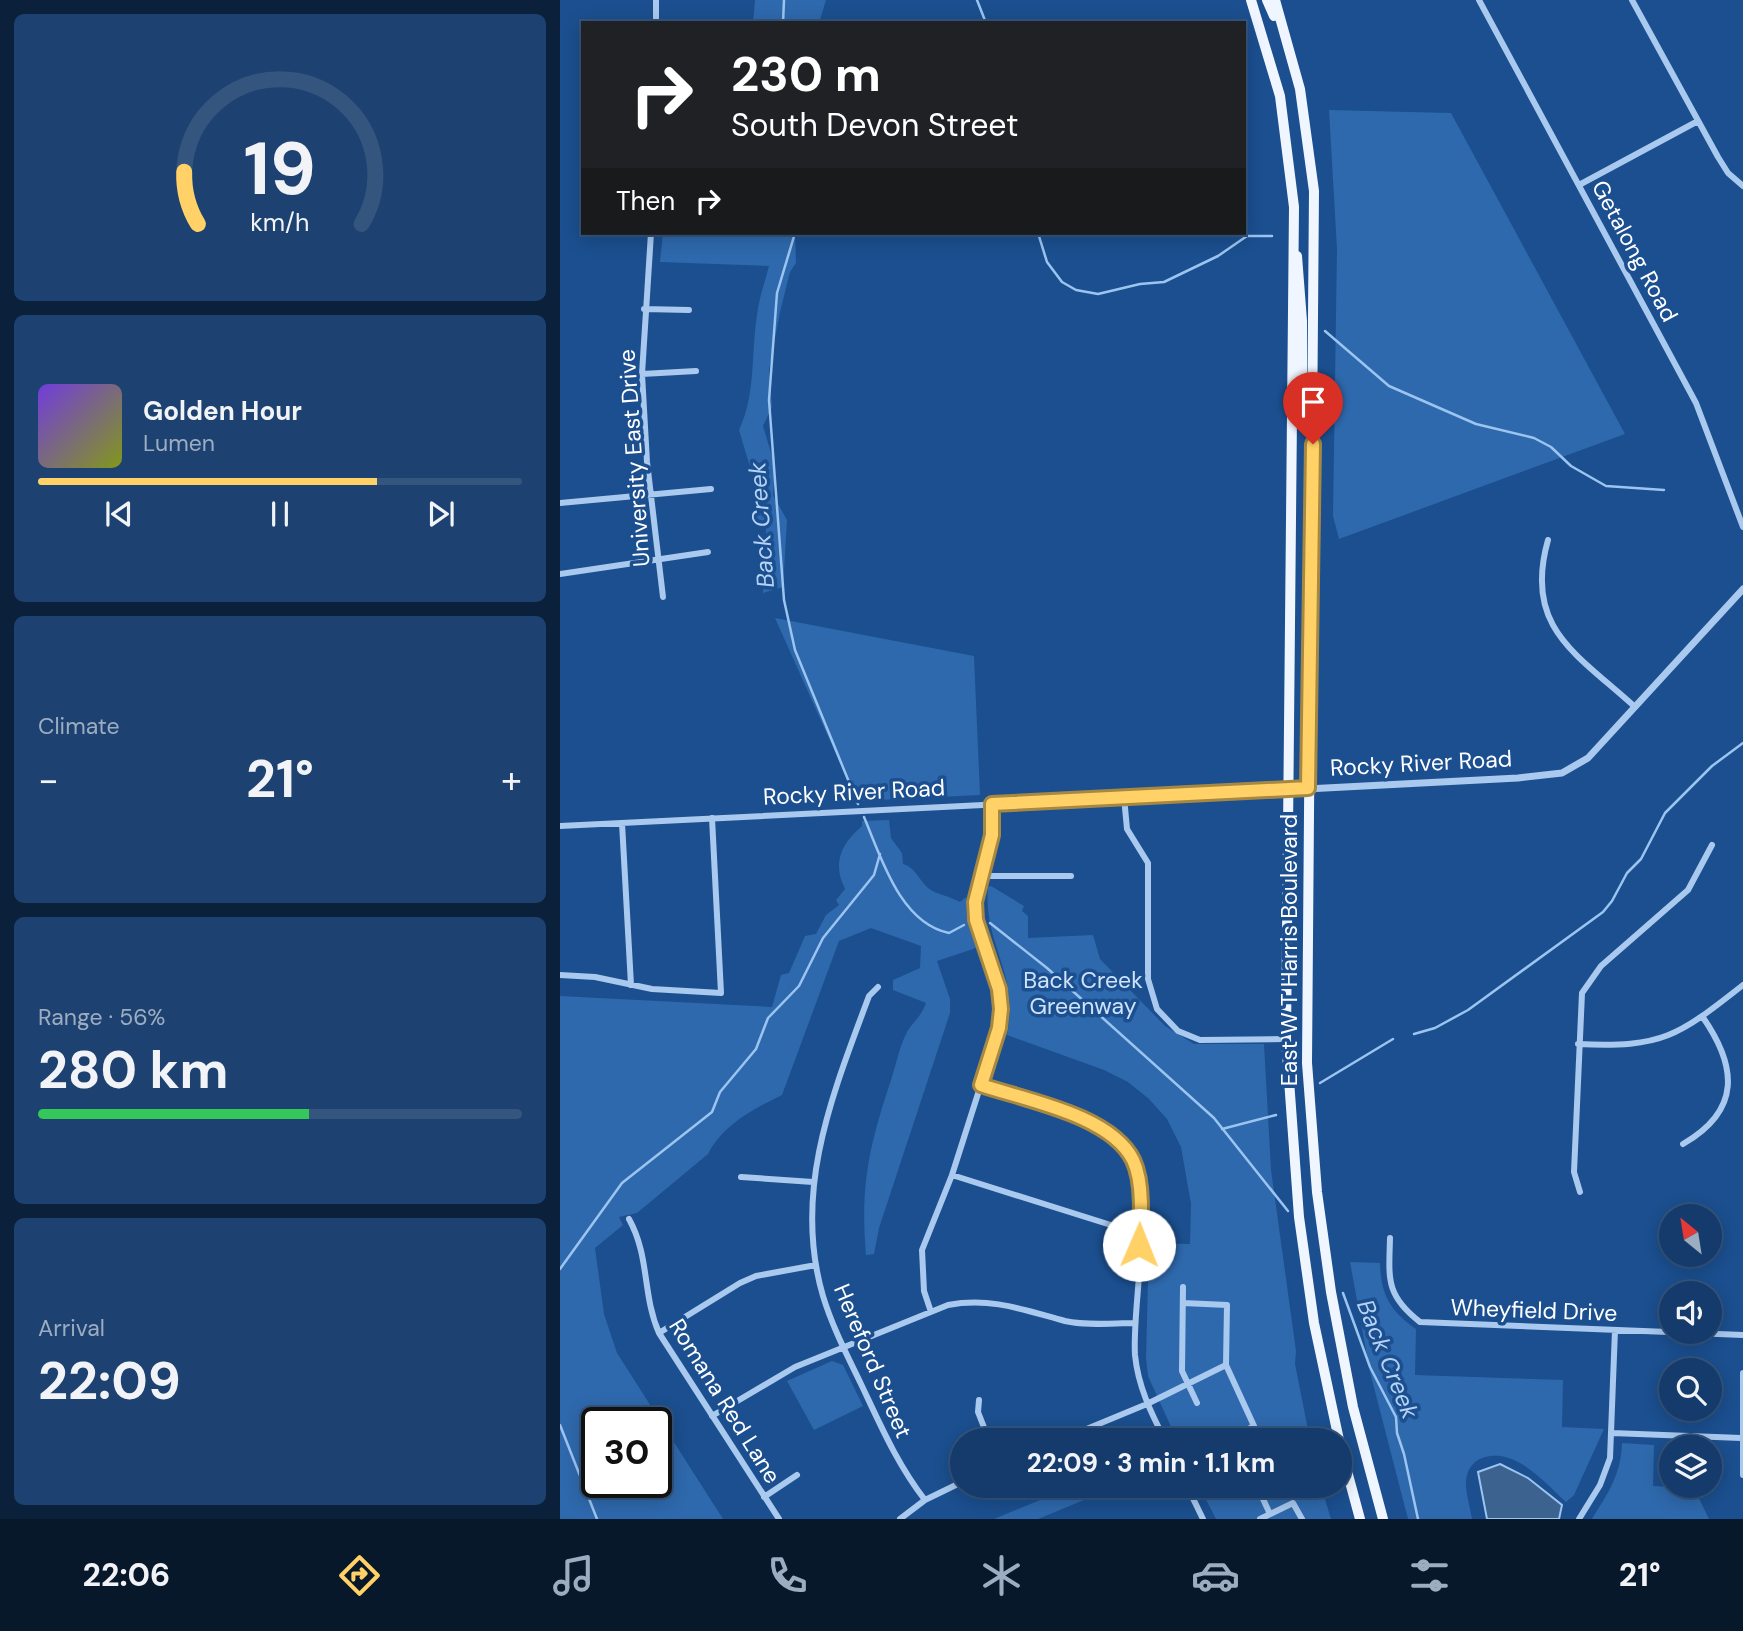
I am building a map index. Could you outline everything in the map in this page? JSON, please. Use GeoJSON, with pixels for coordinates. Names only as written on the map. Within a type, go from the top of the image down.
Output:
{"type":"FeatureCollection","features":[{"type":"Feature","properties":{"kind":"main road","name":"East W T Harris Boulevard"},"geometry":{"type":"LineString","coordinates":[[1251,0],[1269,53],[1284,122],[1292,188],[1294,245],[1286,790],[1286,1039],[1289,1120],[1302,1240],[1314,1324],[1337,1428]]}},
{"type":"Feature","properties":{"kind":"main road"},"geometry":{"type":"LineString","coordinates":[[1267,0],[1294,65]]}},
{"type":"Feature","properties":{"kind":"main road","name":"East W T Harris Boulevard"},"geometry":{"type":"LineString","coordinates":[[1275,0],[1306,119],[1314,191],[1306,1000],[1314,1159],[1339,1336],[1383,1519]]}},
{"type":"Feature","properties":{"kind":"main road"},"geometry":{"type":"LineString","coordinates":[[1294,245],[1300,265],[1302,407],[1305,417],[1313,419]]}},
{"type":"Feature","properties":{"kind":"main road","name":"East W T Harris Boulevard"},"geometry":{"type":"LineString","coordinates":[[1352,1488],[1360,1519]]}},
{"type":"Feature","properties":{"kind":"street"},"geometry":{"type":"LineString","coordinates":[[656,0],[656,21]]}},
{"type":"Feature","properties":{"kind":"street","name":"Getalong Road"},"geometry":{"type":"LineString","coordinates":[[1479,0],[1696,402],[1743,527]]}},
{"type":"Feature","properties":{"kind":"street"},"geometry":{"type":"LineString","coordinates":[[1632,0],[1728,173],[1743,186]]}},
{"type":"Feature","properties":{"kind":"street"},"geometry":{"type":"LineString","coordinates":[[1579,185],[1698,121]]}},
{"type":"Feature","properties":{"kind":"street","name":"University East Drive"},"geometry":{"type":"LineString","coordinates":[[651,235],[644,309],[642,374],[651,496],[663,597]]}},
{"type":"Feature","properties":{"kind":"street"},"geometry":{"type":"LineString","coordinates":[[644,309],[689,310]]}},
{"type":"Feature","properties":{"kind":"street"},"geometry":{"type":"LineString","coordinates":[[642,374],[696,370]]}},
{"type":"Feature","properties":{"kind":"street"},"geometry":{"type":"LineString","coordinates":[[560,503],[711,489]]}},
{"type":"Feature","properties":{"kind":"street"},"geometry":{"type":"LineString","coordinates":[[1548,540],[1540,577],[1542,598],[1549,620],[1568,646],[1635,707]]}},
{"type":"Feature","properties":{"kind":"street"},"geometry":{"type":"LineString","coordinates":[[560,574],[708,552]]}},
{"type":"Feature","properties":{"kind":"street","name":"Rocky River Road"},"geometry":{"type":"LineString","coordinates":[[560,826],[1518,778],[1562,773],[1588,758],[1743,589]]}},
{"type":"Feature","properties":{"kind":"street"},"geometry":{"type":"LineString","coordinates":[[1124,797],[1126,829],[1148,863],[1148,979],[1157,1009],[1178,1031],[1200,1040],[1286,1039]]}},
{"type":"Feature","properties":{"kind":"street"},"geometry":{"type":"LineString","coordinates":[[931,1312],[924,1291],[922,1250],[952,1175],[999,1028],[999,989],[976,920],[975,902],[992,835],[992,804]]}},
{"type":"Feature","properties":{"kind":"street"},"geometry":{"type":"LineString","coordinates":[[560,975],[595,977],[652,989],[721,992],[712,818]]}},
{"type":"Feature","properties":{"kind":"street"},"geometry":{"type":"LineString","coordinates":[[622,823],[631,985]]}},
{"type":"Feature","properties":{"kind":"street"},"geometry":{"type":"LineString","coordinates":[[1580,1192],[1574,1172],[1579,1005],[1586,984],[1601,966],[1688,890],[1712,845]]}},
{"type":"Feature","properties":{"kind":"street"},"geometry":{"type":"LineString","coordinates":[[981,876],[1071,876]]}},
{"type":"Feature","properties":{"kind":"street"},"geometry":{"type":"LineString","coordinates":[[1578,1044],[1653,1042],[1674,1034],[1743,985]]}},
{"type":"Feature","properties":{"kind":"street","name":"Hereford Street"},"geometry":{"type":"LineString","coordinates":[[878,988],[869,996],[828,1107],[813,1182],[812,1224],[816,1265],[823,1295],[844,1347],[901,1467],[925,1500]]}},
{"type":"Feature","properties":{"kind":"street"},"geometry":{"type":"LineString","coordinates":[[1683,1144],[1713,1122],[1725,1100],[1728,1086],[1726,1055],[1702,1016]]}},
{"type":"Feature","properties":{"kind":"street"},"geometry":{"type":"LineString","coordinates":[[981,1085],[1088,1121],[1109,1132],[1132,1159],[1138,1178],[1140,1226],[1135,1323],[1138,1374],[1147,1404],[1159,1428]]}},
{"type":"Feature","properties":{"kind":"street"},"geometry":{"type":"LineString","coordinates":[[952,1175],[1114,1226],[1140,1226]]}},
{"type":"Feature","properties":{"kind":"street"},"geometry":{"type":"LineString","coordinates":[[741,1177],[813,1182]]}},
{"type":"Feature","properties":{"kind":"street","name":"Romana Red Lane"},"geometry":{"type":"LineString","coordinates":[[629,1219],[642,1244],[649,1303],[659,1333],[779,1519]]}},
{"type":"Feature","properties":{"kind":"street","name":"Wheyfield Drive"},"geometry":{"type":"LineString","coordinates":[[1390,1238],[1388,1267],[1391,1290],[1397,1302],[1420,1322],[1743,1335]]}},
{"type":"Feature","properties":{"kind":"street"},"geometry":{"type":"LineString","coordinates":[[659,1333],[756,1276],[816,1265]]}},
{"type":"Feature","properties":{"kind":"street"},"geometry":{"type":"LineString","coordinates":[[1183,1287],[1182,1371],[1197,1403]]}},
{"type":"Feature","properties":{"kind":"street"},"geometry":{"type":"LineString","coordinates":[[712,1416],[778,1376],[931,1312],[969,1301],[991,1302],[1040,1312],[1066,1321],[1135,1323]]}},
{"type":"Feature","properties":{"kind":"street"},"geometry":{"type":"LineString","coordinates":[[1183,1303],[1227,1305],[1226,1365],[1254,1426],[1250,1428]]}},
{"type":"Feature","properties":{"kind":"street"},"geometry":{"type":"LineString","coordinates":[[1578,1519],[1607,1471],[1612,1433],[1615,1330]]}},
{"type":"Feature","properties":{"kind":"street"},"geometry":{"type":"LineString","coordinates":[[1089,1428],[1147,1404],[1226,1365]]}},
{"type":"Feature","properties":{"kind":"street"},"geometry":{"type":"LineString","coordinates":[[1743,1373],[1743,1475]]}},
{"type":"Feature","properties":{"kind":"street"},"geometry":{"type":"LineString","coordinates":[[979,1400],[978,1412],[984,1428]]}},
{"type":"Feature","properties":{"kind":"street"},"geometry":{"type":"LineString","coordinates":[[1612,1433],[1741,1437]]}},
{"type":"Feature","properties":{"kind":"street"},"geometry":{"type":"LineString","coordinates":[[764,1497],[797,1475]]}},
{"type":"Feature","properties":{"kind":"street"},"geometry":{"type":"LineString","coordinates":[[900,1519],[925,1500],[950,1488]]}},
{"type":"Feature","properties":{"kind":"street"},"geometry":{"type":"LineString","coordinates":[[1193,1498],[1203,1519]]}},
{"type":"Feature","properties":{"kind":"street"},"geometry":{"type":"LineString","coordinates":[[1263,1498],[1270,1514]]}},
{"type":"Feature","properties":{"kind":"street"},"geometry":{"type":"LineString","coordinates":[[1260,1519],[1293,1503],[1302,1519]]}},
{"type":"Feature","properties":{"kind":"green space"},"geometry":{"type":"Polygon","coordinates":[[[755,0],[826,0],[820,21],[753,21],[755,0]]]}},
{"type":"Feature","properties":{"kind":"green space"},"geometry":{"type":"Polygon","coordinates":[[[1329,110],[1451,113],[1625,434],[1339,539],[1333,516],[1337,249],[1329,110]]]}},
{"type":"Feature","properties":{"kind":"green space"},"geometry":{"type":"Polygon","coordinates":[[[663,235],[795,235],[796,263],[790,272],[769,370],[772,407],[763,426],[775,466],[773,495],[787,520],[783,587],[763,593],[766,530],[757,519],[755,484],[739,430],[748,403],[758,309],[769,266],[660,262],[663,235]]]}},
{"type":"Feature","properties":{"kind":"green space"},"geometry":{"type":"Polygon","coordinates":[[[775,618],[974,656],[980,795],[857,801],[775,618]]]}},
{"type":"Feature","properties":{"kind":"green space"},"geometry":{"type":"Polygon","coordinates":[[[889,820],[891,838],[902,853],[903,864],[911,868],[931,890],[960,902],[966,897],[967,921],[976,948],[937,961],[950,999],[950,1013],[879,1228],[874,1254],[866,1255],[864,1230],[865,1187],[872,1146],[901,1045],[926,1003],[893,990],[893,980],[920,968],[921,946],[871,928],[839,941],[782,1095],[730,1126],[708,1154],[637,1213],[619,1217],[623,1225],[595,1248],[604,1314],[617,1353],[651,1407],[581,1407],[581,1498],[672,1498],[672,1439],[723,1519],[560,1519],[560,996],[772,1007],[781,975],[789,973],[805,936],[816,934],[826,915],[839,905],[836,900],[845,889],[839,871],[841,855],[849,840],[862,826],[862,821],[889,820]]]}},
{"type":"Feature","properties":{"kind":"green space","name":"Back Creek Greenway"},"geometry":{"type":"Polygon","coordinates":[[[991,886],[1024,906],[1022,911],[1028,916],[1028,938],[1093,935],[1100,959],[1165,1026],[1194,1044],[1264,1044],[1271,1170],[1296,1351],[1295,1364],[1308,1428],[1172,1428],[1148,1376],[1146,1358],[1149,1243],[1190,1244],[1191,1204],[1181,1147],[1167,1119],[1149,1099],[1128,1082],[1104,1070],[1007,1035],[1009,994],[991,926],[988,887],[991,886]]]}},
{"type":"Feature","properties":{"kind":"green space"},"geometry":{"type":"Polygon","coordinates":[[[1350,1262],[1380,1263],[1382,1284],[1393,1309],[1416,1329],[1415,1375],[1563,1380],[1562,1427],[1604,1429],[1574,1495],[1566,1502],[1520,1463],[1502,1456],[1484,1457],[1470,1467],[1467,1476],[1466,1487],[1472,1519],[1408,1519],[1370,1372],[1350,1262]]]}},
{"type":"Feature","properties":{"kind":"green space"},"geometry":{"type":"Polygon","coordinates":[[[832,1361],[843,1365],[863,1406],[814,1430],[787,1381],[832,1361]]]}},
{"type":"Feature","properties":{"kind":"green space"},"geometry":{"type":"Polygon","coordinates":[[[1622,1443],[1654,1445],[1653,1486],[1659,1486],[1659,1498],[1699,1498],[1709,1519],[1592,1519],[1608,1492],[1622,1443]]]}},
{"type":"Feature","properties":{"kind":"green space"},"geometry":{"type":"Polygon","coordinates":[[[1045,1498],[1089,1498],[1038,1519],[994,1519],[1045,1498]]]}},
{"type":"Feature","properties":{"kind":"green space"},"geometry":{"type":"Polygon","coordinates":[[[1205,1498],[1325,1498],[1331,1519],[1216,1519],[1205,1498]]]}},
{"type":"Feature","properties":{"kind":"shaded area"},"geometry":{"type":"Polygon","coordinates":[[[1500,1464],[1528,1478],[1562,1505],[1559,1519],[1487,1519],[1478,1472],[1500,1464]]]}},
{"type":"Feature","properties":{"kind":"waterway","name":"Back Creek"},"geometry":{"type":"LineString","coordinates":[[783,21],[784,0]]}},
{"type":"Feature","properties":{"kind":"waterway"},"geometry":{"type":"LineString","coordinates":[[977,0],[985,21]]}},
{"type":"Feature","properties":{"kind":"waterway","name":"Back Creek"},"geometry":{"type":"LineString","coordinates":[[794,235],[777,293],[769,400],[784,600],[795,650],[858,804]]}},
{"type":"Feature","properties":{"kind":"waterway"},"geometry":{"type":"LineString","coordinates":[[1039,235],[1047,262],[1062,282],[1076,290],[1098,294],[1140,284],[1164,282],[1218,256],[1247,236],[1272,236]]}},
{"type":"Feature","properties":{"kind":"waterway"},"geometry":{"type":"LineString","coordinates":[[1325,331],[1389,386],[1476,424],[1534,438],[1551,447],[1571,466],[1606,486],[1664,490]]}},
{"type":"Feature","properties":{"kind":"waterway"},"geometry":{"type":"LineString","coordinates":[[1414,1034],[1435,1028],[1468,1010],[1603,912],[1627,873],[1641,859],[1665,813],[1712,766],[1743,743]]}},
{"type":"Feature","properties":{"kind":"waterway","name":"Back Creek"},"geometry":{"type":"LineString","coordinates":[[864,817],[894,886],[917,916],[932,927],[949,933],[964,925]]}},
{"type":"Feature","properties":{"kind":"waterway"},"geometry":{"type":"LineString","coordinates":[[560,1269],[622,1183],[712,1112],[720,1092],[756,1049],[768,1018],[799,986],[823,938],[874,875],[880,854]]}},
{"type":"Feature","properties":{"kind":"waterway","name":"Back Creek"},"geometry":{"type":"LineString","coordinates":[[990,923],[1047,968],[1214,1118],[1288,1211]]}},
{"type":"Feature","properties":{"kind":"waterway"},"geometry":{"type":"LineString","coordinates":[[1320,1083],[1393,1039]]}},
{"type":"Feature","properties":{"kind":"waterway"},"geometry":{"type":"LineString","coordinates":[[1222,1129],[1276,1115]]}},
{"type":"Feature","properties":{"kind":"waterway","name":"Back Creek"},"geometry":{"type":"LineString","coordinates":[[1343,1293],[1370,1367],[1396,1417],[1397,1433],[1418,1519]]}},
{"type":"Feature","properties":{"kind":"waterway"},"geometry":{"type":"LineString","coordinates":[[560,1425],[597,1519]]}},
{"type":"Feature","properties":{"kind":"route"},"geometry":{"type":"LineString","coordinates":[[1139,1245],[1138,1178],[1132,1159],[1109,1132],[1088,1121],[981,1085],[999,1028],[1001,1009],[994,971],[976,920],[975,902],[992,835],[992,804],[1308,788],[1313,444]]}}]}
